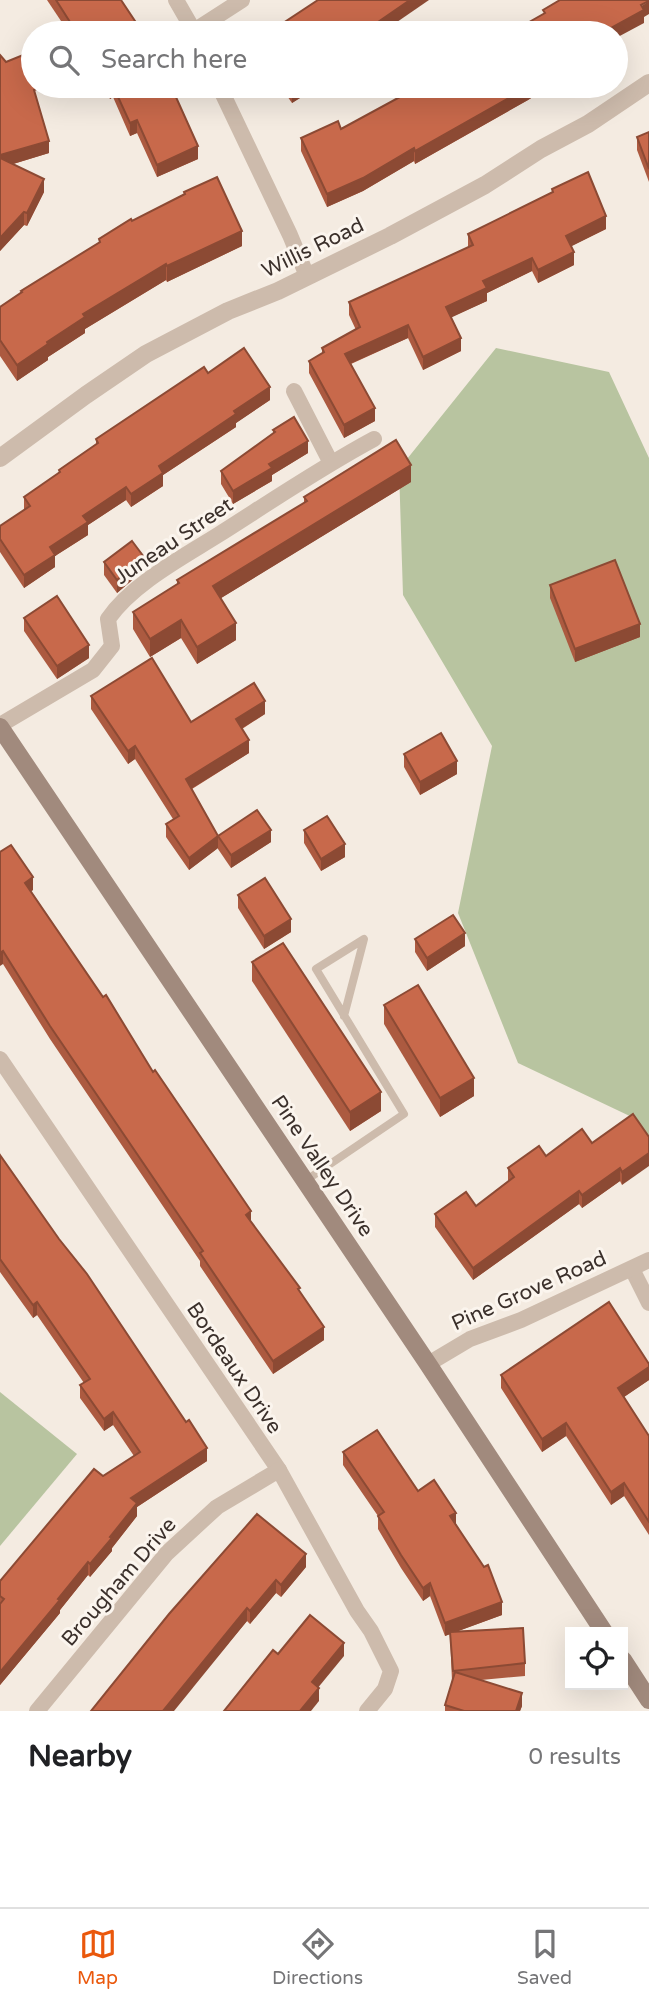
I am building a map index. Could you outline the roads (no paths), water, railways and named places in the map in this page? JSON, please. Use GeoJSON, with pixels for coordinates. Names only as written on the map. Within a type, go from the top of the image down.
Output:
{"type":"FeatureCollection","features":[{"type":"Feature","properties":{"kind":"main road","name":"Pine Valley Drive"},"geometry":{"type":"LineString","coordinates":[[0,726],[428,1364],[601,1627]]}},
{"type":"Feature","properties":{"kind":"main road"},"geometry":{"type":"LineString","coordinates":[[628,1668],[649,1700]]}},
{"type":"Feature","properties":{"kind":"street"},"geometry":{"type":"LineString","coordinates":[[176,0],[188,21]]}},
{"type":"Feature","properties":{"kind":"street"},"geometry":{"type":"LineString","coordinates":[[211,21],[242,0]]}},
{"type":"Feature","properties":{"kind":"street","name":"Willis Road"},"geometry":{"type":"LineString","coordinates":[[628,97],[649,83]]}},
{"type":"Feature","properties":{"kind":"street"},"geometry":{"type":"LineString","coordinates":[[225,98],[307,276]]}},
{"type":"Feature","properties":{"kind":"street","name":"Willis Road"},"geometry":{"type":"LineString","coordinates":[[0,458],[86,394],[146,354],[228,311],[278,291],[390,236],[485,185],[627,98]]}},
{"type":"Feature","properties":{"kind":"street"},"geometry":{"type":"LineString","coordinates":[[294,391],[331,463]]}},
{"type":"Feature","properties":{"kind":"street","name":"Juneau Street"},"geometry":{"type":"LineString","coordinates":[[0,726],[93,670],[112,646],[108,619],[117,607],[161,572],[331,463],[374,439]]}},
{"type":"Feature","properties":{"kind":"street","name":"Bordeaux Drive"},"geometry":{"type":"LineString","coordinates":[[0,1059],[279,1470],[357,1611],[371,1631],[391,1671],[385,1689],[367,1711]]}},
{"type":"Feature","properties":{"kind":"street","name":"Pine Grove Road"},"geometry":{"type":"LineString","coordinates":[[428,1364],[470,1339],[521,1320],[649,1260]]}},
{"type":"Feature","properties":{"kind":"street"},"geometry":{"type":"LineString","coordinates":[[632,1269],[649,1303]]}},
{"type":"Feature","properties":{"kind":"street","name":"Brougham Drive"},"geometry":{"type":"LineString","coordinates":[[37,1711],[167,1553],[217,1507],[279,1470]]}},
{"type":"Feature","properties":{"kind":"lane"},"geometry":{"type":"LineString","coordinates":[[305,1181],[404,1114],[344,1016],[316,969],[364,939],[344,1016]]}}]}
